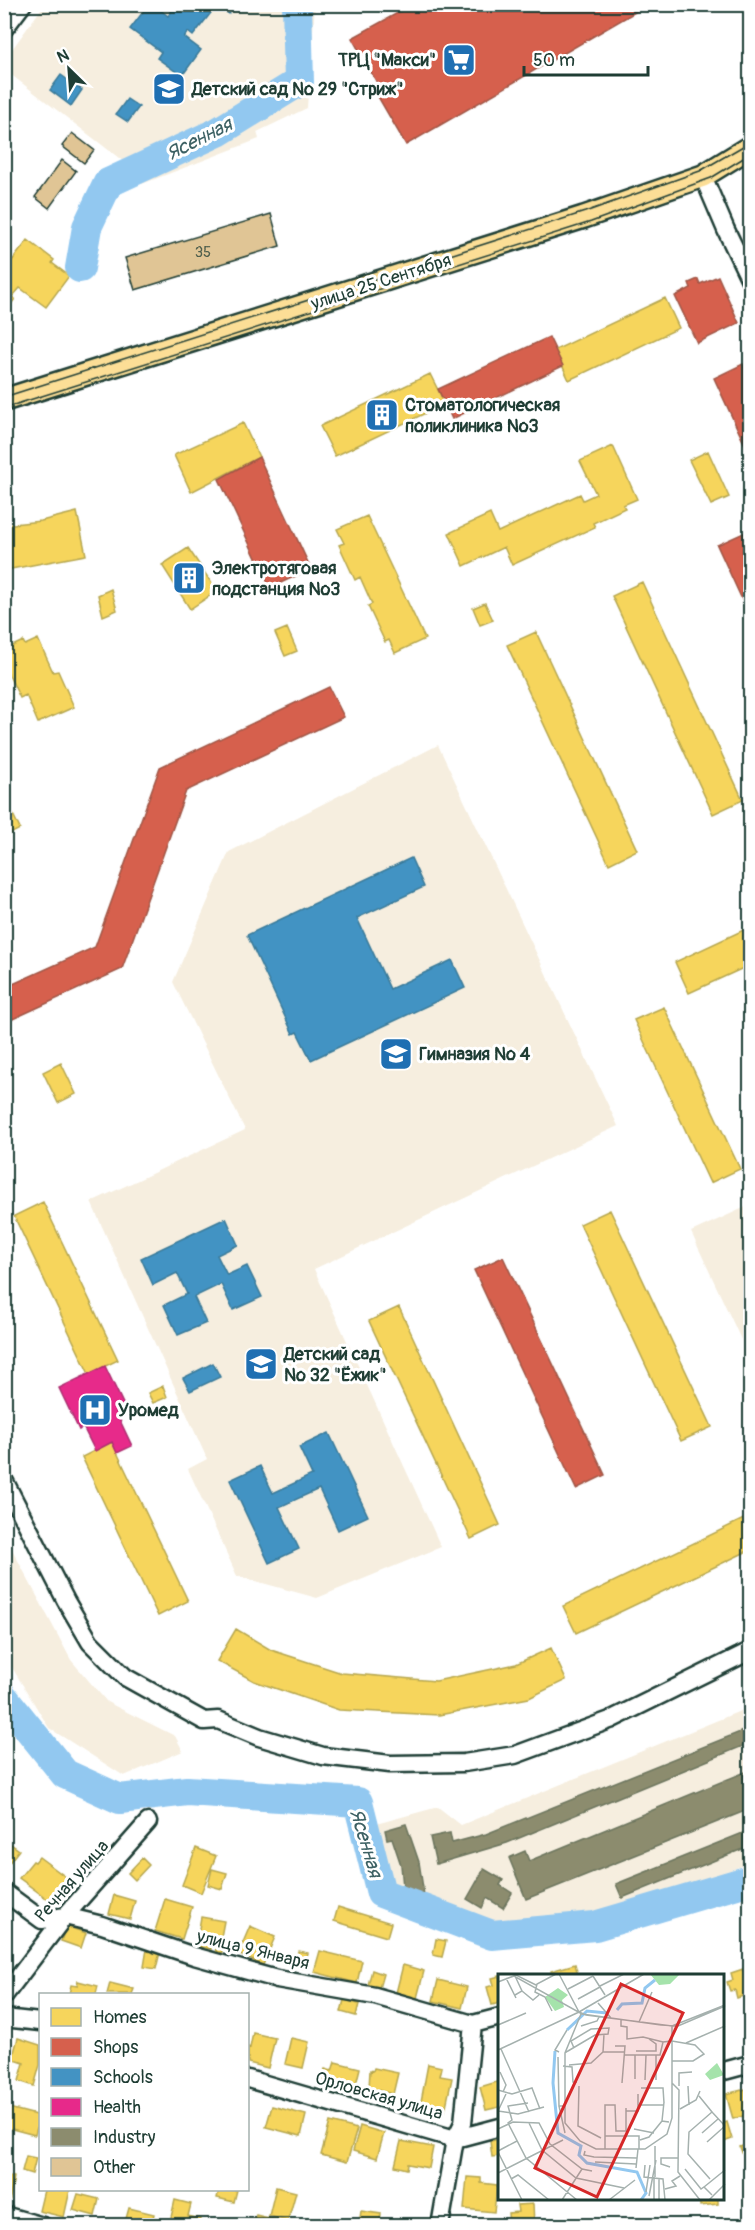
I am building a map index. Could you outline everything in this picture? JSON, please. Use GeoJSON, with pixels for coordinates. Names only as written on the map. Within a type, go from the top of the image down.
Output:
{"type":"FeatureCollection","features":[{"type":"Feature","properties":{"kind":"main road","name":"улица 25 Сентября"},"geometry":{"type":"LineString","coordinates":[[4,400],[573,221],[703,176],[750,147]]}},
{"type":"Feature","properties":{"kind":"street"},"geometry":{"type":"LineString","coordinates":[[4,29],[23,4]]}},
{"type":"Feature","properties":{"kind":"street"},"geometry":{"type":"LineString","coordinates":[[703,176],[750,280]]}},
{"type":"Feature","properties":{"kind":"street"},"geometry":{"type":"LineString","coordinates":[[4,1480],[66,1601],[90,1642],[125,1677],[204,1721],[218,1720],[260,1737],[323,1756],[390,1764],[464,1763],[515,1755],[610,1720],[750,1651]]}},
{"type":"Feature","properties":{"kind":"street","name":"Речная улица"},"geometry":{"type":"LineString","coordinates":[[4,1996],[65,1916],[148,1822]]}},
{"type":"Feature","properties":{"kind":"street","name":"улица 9 Января"},"geometry":{"type":"LineString","coordinates":[[4,1892],[42,1920],[65,1916],[102,1925],[194,1956],[277,1979],[375,1996],[473,2024]]}},
{"type":"Feature","properties":{"kind":"street"},"geometry":{"type":"LineString","coordinates":[[4,2018],[39,2022]]}},
{"type":"Feature","properties":{"kind":"street"},"geometry":{"type":"LineString","coordinates":[[440,2226],[455,2139],[463,2123],[473,2024],[498,2018]]}},
{"type":"Feature","properties":{"kind":"street"},"geometry":{"type":"LineString","coordinates":[[725,2070],[750,2064]]}},
{"type":"Feature","properties":{"kind":"street","name":"Орловская улица"},"geometry":{"type":"LineString","coordinates":[[249,2079],[455,2139],[498,2128]]}},
{"type":"Feature","properties":{"kind":"street"},"geometry":{"type":"LineString","coordinates":[[4,2215],[43,2226]]}},
{"type":"Feature","properties":{"kind":"shaded area","name":"Детский сад № 29 \"Стриж\""},"geometry":{"type":"Polygon","coordinates":[[[44,5],[315,5],[307,108],[257,132],[259,139],[142,184],[128,165],[5,70],[5,59],[44,5]]]}},
{"type":"Feature","properties":{"kind":"shaded area","name":"Гимназия № 4"},"geometry":{"type":"Polygon","coordinates":[[[438,745],[618,1126],[314,1269],[441,1547],[317,1598],[237,1576],[188,1469],[207,1459],[91,1202],[245,1130],[173,982],[229,852],[438,745]]]}},
{"type":"Feature","properties":{"kind":"shaded area"},"geometry":{"type":"Polygon","coordinates":[[[750,1205],[750,1359],[691,1232],[750,1205]]]}},
{"type":"Feature","properties":{"kind":"shaded area"},"geometry":{"type":"Polygon","coordinates":[[[5,1536],[71,1660],[107,1702],[175,1736],[183,1751],[124,1776],[49,1728],[5,1656],[5,1536]]]}},
{"type":"Feature","properties":{"kind":"shaded area"},"geometry":{"type":"Polygon","coordinates":[[[750,1707],[750,1863],[625,1909],[499,1928],[396,1906],[376,1824],[438,1807],[461,1825],[750,1707]]]}},
{"type":"Feature","properties":{"kind":"building: Homes"},"geometry":{"type":"Polygon","coordinates":[[[28,240],[54,260],[52,263],[69,276],[46,307],[20,288],[12,297],[15,299],[4,313],[4,271],[28,240]]]}},
{"type":"Feature","properties":{"kind":"building: Homes"},"geometry":{"type":"Polygon","coordinates":[[[665,298],[679,328],[569,380],[555,350],[665,298]]]}},
{"type":"Feature","properties":{"kind":"building: Homes","name":"Стоматологическая поликлиника №3"},"geometry":{"type":"Polygon","coordinates":[[[430,374],[445,404],[335,456],[320,426],[430,374]]]}},
{"type":"Feature","properties":{"kind":"building: Homes"},"geometry":{"type":"Polygon","coordinates":[[[243,423],[259,457],[191,492],[174,455],[243,423]]]}},
{"type":"Feature","properties":{"kind":"building: Homes"},"geometry":{"type":"Polygon","coordinates":[[[613,446],[637,499],[623,505],[625,508],[593,523],[595,527],[512,565],[504,547],[464,566],[449,533],[490,514],[498,532],[580,494],[583,500],[596,494],[580,461],[613,446]]]}},
{"type":"Feature","properties":{"kind":"building: Homes"},"geometry":{"type":"Polygon","coordinates":[[[708,451],[729,497],[711,505],[689,460],[708,451]]]}},
{"type":"Feature","properties":{"kind":"building: Homes"},"geometry":{"type":"Polygon","coordinates":[[[77,512],[86,555],[11,569],[4,573],[4,525],[41,521],[77,512]]]}},
{"type":"Feature","properties":{"kind":"building: Homes"},"geometry":{"type":"Polygon","coordinates":[[[367,516],[425,639],[395,653],[389,640],[385,642],[368,606],[372,604],[360,577],[355,580],[339,545],[344,543],[337,529],[367,516]]]}},
{"type":"Feature","properties":{"kind":"building: Homes","name":"Электротяговая подстанция №3"},"geometry":{"type":"Polygon","coordinates":[[[188,548],[217,591],[190,609],[162,565],[188,548]]]}},
{"type":"Feature","properties":{"kind":"building: Homes"},"geometry":{"type":"Polygon","coordinates":[[[642,582],[743,800],[713,814],[612,596],[642,582]]]}},
{"type":"Feature","properties":{"kind":"building: Homes"},"geometry":{"type":"Polygon","coordinates":[[[111,589],[117,610],[103,616],[98,595],[111,589]]]}},
{"type":"Feature","properties":{"kind":"building: Homes"},"geometry":{"type":"Polygon","coordinates":[[[485,603],[493,620],[480,625],[473,608],[485,603]]]}},
{"type":"Feature","properties":{"kind":"building: Homes"},"geometry":{"type":"Polygon","coordinates":[[[287,628],[297,651],[285,656],[275,633],[287,628]]]}},
{"type":"Feature","properties":{"kind":"building: Homes"},"geometry":{"type":"Polygon","coordinates":[[[536,632],[637,850],[609,864],[507,645],[536,632]]]}},
{"type":"Feature","properties":{"kind":"building: Homes"},"geometry":{"type":"Polygon","coordinates":[[[38,639],[53,672],[58,671],[74,707],[38,723],[26,695],[20,698],[4,665],[4,650],[23,641],[25,645],[38,639]]]}},
{"type":"Feature","properties":{"kind":"building: Homes"},"geometry":{"type":"Polygon","coordinates":[[[4,796],[20,829],[4,837],[4,796]]]}},
{"type":"Feature","properties":{"kind":"building: Homes"},"geometry":{"type":"Polygon","coordinates":[[[750,927],[750,965],[689,993],[675,962],[750,927]]]}},
{"type":"Feature","properties":{"kind":"building: Homes"},"geometry":{"type":"Polygon","coordinates":[[[664,1007],[740,1169],[710,1183],[634,1020],[664,1007]]]}},
{"type":"Feature","properties":{"kind":"building: Homes"},"geometry":{"type":"Polygon","coordinates":[[[61,1063],[76,1094],[58,1103],[43,1072],[61,1063]]]}},
{"type":"Feature","properties":{"kind":"building: Homes"},"geometry":{"type":"Polygon","coordinates":[[[43,1202],[118,1360],[89,1374],[14,1216],[43,1202]]]}},
{"type":"Feature","properties":{"kind":"building: Homes"},"geometry":{"type":"Polygon","coordinates":[[[610,1210],[712,1427],[681,1441],[580,1224],[610,1210]]]}},
{"type":"Feature","properties":{"kind":"building: Homes"},"geometry":{"type":"Polygon","coordinates":[[[399,1307],[500,1525],[471,1539],[369,1321],[399,1307]]]}},
{"type":"Feature","properties":{"kind":"building: Homes"},"geometry":{"type":"Polygon","coordinates":[[[163,1386],[167,1397],[153,1403],[148,1393],[163,1386]]]}},
{"type":"Feature","properties":{"kind":"building: Homes"},"geometry":{"type":"Polygon","coordinates":[[[112,1442],[188,1601],[158,1616],[82,1457],[112,1442]]]}},
{"type":"Feature","properties":{"kind":"building: Homes"},"geometry":{"type":"Polygon","coordinates":[[[750,1516],[750,1550],[576,1633],[563,1606],[750,1516]]]}},
{"type":"Feature","properties":{"kind":"building: Homes"},"geometry":{"type":"Polygon","coordinates":[[[236,1629],[271,1650],[342,1673],[436,1681],[516,1664],[551,1648],[566,1680],[529,1698],[439,1715],[339,1710],[254,1681],[217,1661],[236,1629]]]}},
{"type":"Feature","properties":{"kind":"building: Homes"},"geometry":{"type":"Polygon","coordinates":[[[4,1839],[19,1850],[5,1868],[4,1868],[4,1839]]]}},
{"type":"Feature","properties":{"kind":"building: Homes"},"geometry":{"type":"Polygon","coordinates":[[[196,1848],[216,1856],[201,1893],[182,1885],[196,1848]]]}},
{"type":"Feature","properties":{"kind":"building: Homes"},"geometry":{"type":"Polygon","coordinates":[[[39,1857],[67,1878],[50,1901],[19,1878],[39,1857]]]}},
{"type":"Feature","properties":{"kind":"building: Homes"},"geometry":{"type":"Polygon","coordinates":[[[142,1858],[149,1865],[135,1880],[128,1873],[142,1858]]]}},
{"type":"Feature","properties":{"kind":"building: Homes"},"geometry":{"type":"Polygon","coordinates":[[[212,1869],[227,1873],[222,1889],[208,1885],[212,1869]]]}},
{"type":"Feature","properties":{"kind":"building: Homes"},"geometry":{"type":"Polygon","coordinates":[[[114,1895],[135,1901],[130,1919],[109,1914],[114,1895]]]}},
{"type":"Feature","properties":{"kind":"building: Homes"},"geometry":{"type":"Polygon","coordinates":[[[165,1899],[192,1907],[182,1939],[155,1931],[165,1899]]]}},
{"type":"Feature","properties":{"kind":"building: Homes"},"geometry":{"type":"Polygon","coordinates":[[[338,1907],[391,1923],[387,1937],[334,1921],[338,1907]]]}},
{"type":"Feature","properties":{"kind":"building: Homes"},"geometry":{"type":"Polygon","coordinates":[[[201,1917],[224,1921],[221,1937],[214,1935],[211,1949],[196,1946],[201,1917]]]}},
{"type":"Feature","properties":{"kind":"building: Homes"},"geometry":{"type":"Polygon","coordinates":[[[66,1926],[86,1933],[81,1948],[61,1941],[66,1926]]]}},
{"type":"Feature","properties":{"kind":"building: Homes"},"geometry":{"type":"Polygon","coordinates":[[[250,1926],[275,1937],[263,1965],[238,1954],[250,1926]]]}},
{"type":"Feature","properties":{"kind":"building: Homes"},"geometry":{"type":"Polygon","coordinates":[[[436,1939],[446,1941],[442,1957],[433,1955],[436,1939]]]}},
{"type":"Feature","properties":{"kind":"building: Homes"},"geometry":{"type":"Polygon","coordinates":[[[218,1940],[225,1941],[221,1955],[215,1953],[218,1940]]]}},
{"type":"Feature","properties":{"kind":"building: Homes"},"geometry":{"type":"Polygon","coordinates":[[[147,1949],[160,1952],[156,1969],[144,1967],[147,1949]]]}},
{"type":"Feature","properties":{"kind":"building: Homes"},"geometry":{"type":"Polygon","coordinates":[[[298,1951],[308,1953],[303,1968],[294,1965],[298,1951]]]}},
{"type":"Feature","properties":{"kind":"building: Homes"},"geometry":{"type":"Polygon","coordinates":[[[320,1951],[362,1961],[357,1983],[314,1972],[320,1951]]]}},
{"type":"Feature","properties":{"kind":"building: Homes"},"geometry":{"type":"Polygon","coordinates":[[[575,1964],[578,1974],[552,1974],[551,1971],[575,1964]]]}},
{"type":"Feature","properties":{"kind":"building: Homes"},"geometry":{"type":"Polygon","coordinates":[[[403,1965],[424,1971],[417,1998],[396,1993],[403,1965]]]}},
{"type":"Feature","properties":{"kind":"building: Homes"},"geometry":{"type":"Polygon","coordinates":[[[743,1969],[749,1994],[737,1998],[735,1990],[730,1991],[727,1982],[733,1980],[731,1973],[743,1969]]]}},
{"type":"Feature","properties":{"kind":"building: Homes"},"geometry":{"type":"Polygon","coordinates":[[[372,1970],[383,1974],[379,1988],[368,1985],[372,1970]]]}},
{"type":"Feature","properties":{"kind":"building: Homes"},"geometry":{"type":"Polygon","coordinates":[[[498,1976],[498,2004],[492,2005],[487,1987],[494,1985],[492,1978],[498,1976]]]}},
{"type":"Feature","properties":{"kind":"building: Homes"},"geometry":{"type":"Polygon","coordinates":[[[438,1980],[467,1987],[462,2008],[433,2001],[438,1980]]]}},
{"type":"Feature","properties":{"kind":"building: Homes"},"geometry":{"type":"Polygon","coordinates":[[[78,1981],[98,1986],[96,1993],[69,1993],[71,1985],[77,1986],[78,1981]]]}},
{"type":"Feature","properties":{"kind":"building: Homes"},"geometry":{"type":"Polygon","coordinates":[[[110,1983],[134,1989],[132,1993],[107,1993],[110,1983]]]}},
{"type":"Feature","properties":{"kind":"building: Homes"},"geometry":{"type":"Polygon","coordinates":[[[344,2000],[359,2004],[356,2016],[341,2012],[344,2000]]]}},
{"type":"Feature","properties":{"kind":"building: Homes"},"geometry":{"type":"Polygon","coordinates":[[[750,2030],[750,2049],[747,2049],[743,2032],[750,2030]]]}},
{"type":"Feature","properties":{"kind":"building: Homes"},"geometry":{"type":"Polygon","coordinates":[[[253,2033],[275,2038],[268,2068],[249,2063],[253,2033]]]}},
{"type":"Feature","properties":{"kind":"building: Homes"},"geometry":{"type":"Polygon","coordinates":[[[18,2038],[39,2045],[39,2068],[34,2086],[19,2081],[24,2063],[12,2059],[18,2038]]]}},
{"type":"Feature","properties":{"kind":"building: Homes"},"geometry":{"type":"Polygon","coordinates":[[[291,2038],[309,2042],[303,2068],[285,2064],[291,2038]]]}},
{"type":"Feature","properties":{"kind":"building: Homes"},"geometry":{"type":"Polygon","coordinates":[[[335,2062],[360,2068],[354,2092],[322,2085],[325,2069],[332,2071],[335,2062]]]}},
{"type":"Feature","properties":{"kind":"building: Homes"},"geometry":{"type":"Polygon","coordinates":[[[428,2064],[442,2067],[440,2076],[452,2078],[445,2111],[420,2107],[428,2064]]]}},
{"type":"Feature","properties":{"kind":"building: Homes"},"geometry":{"type":"Polygon","coordinates":[[[374,2068],[398,2073],[393,2094],[369,2088],[370,2070],[373,2071],[374,2068]]]}},
{"type":"Feature","properties":{"kind":"building: Homes"},"geometry":{"type":"Polygon","coordinates":[[[498,2082],[498,2107],[486,2110],[480,2087],[498,2082]]]}},
{"type":"Feature","properties":{"kind":"building: Homes"},"geometry":{"type":"Polygon","coordinates":[[[746,2089],[750,2114],[733,2119],[726,2094],[746,2089]]]}},
{"type":"Feature","properties":{"kind":"building: Homes"},"geometry":{"type":"Polygon","coordinates":[[[272,2106],[306,2115],[301,2136],[266,2127],[272,2106]]]}},
{"type":"Feature","properties":{"kind":"building: Homes"},"geometry":{"type":"Polygon","coordinates":[[[5,2107],[39,2116],[35,2135],[4,2127],[5,2107]]]}},
{"type":"Feature","properties":{"kind":"building: Homes"},"geometry":{"type":"Polygon","coordinates":[[[330,2122],[357,2129],[347,2162],[321,2155],[330,2122]]]}},
{"type":"Feature","properties":{"kind":"building: Homes"},"geometry":{"type":"Polygon","coordinates":[[[727,2122],[732,2139],[725,2142],[725,2123],[727,2122]]]}},
{"type":"Feature","properties":{"kind":"building: Homes"},"geometry":{"type":"Polygon","coordinates":[[[360,2126],[384,2133],[377,2158],[353,2151],[360,2126]]]}},
{"type":"Feature","properties":{"kind":"building: Homes"},"geometry":{"type":"Polygon","coordinates":[[[498,2139],[498,2156],[492,2157],[490,2141],[498,2139]]]}},
{"type":"Feature","properties":{"kind":"building: Homes"},"geometry":{"type":"Polygon","coordinates":[[[401,2141],[433,2147],[429,2168],[408,2164],[407,2169],[395,2166],[401,2141]]]}},
{"type":"Feature","properties":{"kind":"building: Homes"},"geometry":{"type":"Polygon","coordinates":[[[750,2143],[750,2160],[745,2161],[740,2147],[750,2143]]]}},
{"type":"Feature","properties":{"kind":"building: Homes"},"geometry":{"type":"Polygon","coordinates":[[[26,2156],[36,2158],[32,2174],[22,2171],[26,2156]]]}},
{"type":"Feature","properties":{"kind":"building: Homes"},"geometry":{"type":"Polygon","coordinates":[[[4,2175],[14,2177],[9,2203],[4,2202],[4,2175]]]}},
{"type":"Feature","properties":{"kind":"building: Homes"},"geometry":{"type":"Polygon","coordinates":[[[467,2177],[481,2178],[481,2183],[497,2185],[494,2212],[464,2209],[467,2177]]]}},
{"type":"Feature","properties":{"kind":"building: Homes"},"geometry":{"type":"Polygon","coordinates":[[[276,2187],[296,2192],[288,2221],[269,2216],[276,2187]]]}},
{"type":"Feature","properties":{"kind":"building: Homes"},"geometry":{"type":"Polygon","coordinates":[[[44,2191],[70,2191],[64,2217],[39,2211],[44,2191]]]}},
{"type":"Feature","properties":{"kind":"building: Homes"},"geometry":{"type":"Polygon","coordinates":[[[219,2191],[237,2191],[234,2202],[217,2198],[219,2191]]]}},
{"type":"Feature","properties":{"kind":"building: Homes"},"geometry":{"type":"Polygon","coordinates":[[[78,2194],[99,2199],[95,2216],[73,2210],[78,2194]]]}},
{"type":"Feature","properties":{"kind":"building: Homes"},"geometry":{"type":"Polygon","coordinates":[[[175,2200],[191,2204],[188,2216],[200,2219],[198,2226],[169,2226],[175,2200]]]}},
{"type":"Feature","properties":{"kind":"building: Homes"},"geometry":{"type":"Polygon","coordinates":[[[699,2200],[718,2200],[718,2204],[700,2206],[699,2200]]]}},
{"type":"Feature","properties":{"kind":"building: Homes"},"geometry":{"type":"Polygon","coordinates":[[[533,2204],[534,2224],[509,2226],[508,2213],[518,2212],[517,2205],[533,2204]]]}},
{"type":"Feature","properties":{"kind":"building: Homes"},"geometry":{"type":"Polygon","coordinates":[[[129,2208],[154,2214],[151,2226],[124,2226],[129,2208]]]}},
{"type":"Feature","properties":{"kind":"building: Homes"},"geometry":{"type":"Polygon","coordinates":[[[361,2211],[381,2214],[379,2226],[359,2225],[361,2211]]]}},
{"type":"Feature","properties":{"kind":"building: Homes"},"geometry":{"type":"Polygon","coordinates":[[[256,2215],[293,2224],[292,2226],[253,2226],[256,2215]]]}},
{"type":"Feature","properties":{"kind":"building: Shops","name":"ТРЦ \"Макси\""},"geometry":{"type":"Polygon","coordinates":[[[402,4],[649,4],[406,145],[377,95],[382,92],[352,38],[405,9],[402,4]]]}},
{"type":"Feature","properties":{"kind":"building: Shops"},"geometry":{"type":"Polygon","coordinates":[[[718,276],[739,323],[697,343],[675,296],[691,288],[689,283],[698,279],[700,284],[718,276]]]}},
{"type":"Feature","properties":{"kind":"building: Shops"},"geometry":{"type":"Polygon","coordinates":[[[549,337],[563,366],[452,419],[438,389],[549,337]]]}},
{"type":"Feature","properties":{"kind":"building: Shops"},"geometry":{"type":"Polygon","coordinates":[[[743,364],[750,381],[750,456],[714,378],[743,364]]]}},
{"type":"Feature","properties":{"kind":"building: Shops"},"geometry":{"type":"Polygon","coordinates":[[[259,457],[311,569],[270,588],[219,479],[259,457]]]}},
{"type":"Feature","properties":{"kind":"building: Shops"},"geometry":{"type":"Polygon","coordinates":[[[748,531],[750,537],[750,617],[717,545],[748,531]]]}},
{"type":"Feature","properties":{"kind":"building: Shops"},"geometry":{"type":"Polygon","coordinates":[[[329,687],[344,717],[186,791],[122,969],[4,1023],[4,988],[95,947],[160,767],[329,687]]]}},
{"type":"Feature","properties":{"kind":"building: Shops"},"geometry":{"type":"Polygon","coordinates":[[[503,1257],[605,1475],[576,1489],[474,1270],[503,1257]]]}},
{"type":"Feature","properties":{"kind":"building: Schools"},"geometry":{"type":"Polygon","coordinates":[[[149,4],[153,4],[168,16],[177,4],[236,4],[229,14],[217,5],[193,36],[188,32],[184,37],[201,50],[182,76],[157,58],[161,52],[130,29],[149,4]]]}},
{"type":"Feature","properties":{"kind":"building: Schools"},"geometry":{"type":"Polygon","coordinates":[[[61,75],[82,90],[71,106],[50,90],[61,75]]]}},
{"type":"Feature","properties":{"kind":"building: Schools"},"geometry":{"type":"Polygon","coordinates":[[[127,99],[139,107],[128,122],[116,114],[127,99]]]}},
{"type":"Feature","properties":{"kind":"building: Schools"},"geometry":{"type":"Polygon","coordinates":[[[411,858],[424,887],[357,918],[390,989],[452,960],[465,988],[311,1060],[297,1032],[293,1034],[247,935],[411,858]]]}},
{"type":"Feature","properties":{"kind":"building: Schools","name":"Детский сад № 32 \"Ёжик\""},"geometry":{"type":"Polygon","coordinates":[[[226,1218],[238,1245],[217,1255],[227,1275],[247,1266],[262,1297],[233,1310],[221,1284],[194,1297],[206,1323],[178,1335],[164,1305],[187,1294],[177,1273],[153,1285],[141,1258],[226,1218]]]}},
{"type":"Feature","properties":{"kind":"building: Schools"},"geometry":{"type":"Polygon","coordinates":[[[213,1363],[220,1377],[190,1391],[183,1378],[213,1363]]]}},
{"type":"Feature","properties":{"kind":"building: Schools"},"geometry":{"type":"Polygon","coordinates":[[[329,1433],[368,1516],[338,1530],[319,1489],[279,1507],[299,1549],[269,1563],[230,1480],[260,1466],[273,1493],[312,1475],[299,1447],[329,1433]]]}},
{"type":"Feature","properties":{"kind":"building: Health","name":"Уромед"},"geometry":{"type":"Polygon","coordinates":[[[105,1366],[125,1408],[116,1412],[132,1446],[117,1453],[112,1442],[95,1451],[83,1427],[79,1430],[59,1388],[105,1366]]]}},
{"type":"Feature","properties":{"kind":"building: Industry"},"geometry":{"type":"Polygon","coordinates":[[[750,1728],[750,1743],[507,1843],[436,1864],[430,1837],[450,1833],[452,1843],[486,1834],[750,1728]]]}},
{"type":"Feature","properties":{"kind":"building: Industry"},"geometry":{"type":"Polygon","coordinates":[[[750,1770],[750,1809],[526,1899],[509,1858],[525,1851],[529,1861],[750,1770]]]}},
{"type":"Feature","properties":{"kind":"building: Industry"},"geometry":{"type":"Polygon","coordinates":[[[406,1824],[419,1862],[424,1895],[404,1898],[401,1865],[392,1838],[387,1839],[385,1830],[406,1824]]]}},
{"type":"Feature","properties":{"kind":"building: Industry"},"geometry":{"type":"Polygon","coordinates":[[[750,1830],[750,1846],[622,1898],[616,1884],[750,1830]]]}},
{"type":"Feature","properties":{"kind":"building: Industry"},"geometry":{"type":"Polygon","coordinates":[[[484,1869],[503,1880],[500,1885],[512,1893],[503,1908],[487,1898],[482,1908],[467,1899],[484,1869]]]}},
{"type":"Feature","properties":{"kind":"building: Other"},"geometry":{"type":"Polygon","coordinates":[[[72,133],[94,150],[84,163],[62,146],[72,133]]]}},
{"type":"Feature","properties":{"kind":"building: Other"},"geometry":{"type":"Polygon","coordinates":[[[62,160],[76,171],[49,208],[35,197],[62,160]]]}},
{"type":"Feature","properties":{"kind":"building: Other"},"geometry":{"type":"Polygon","coordinates":[[[271,214],[280,246],[135,290],[125,258],[271,214]]]}},
{"type":"Feature","properties":{"kind":"waterway","name":"Ясенная"},"geometry":{"type":"LineString","coordinates":[[80,268],[87,227],[108,183],[218,132],[299,82],[297,4]]}},
{"type":"Feature","properties":{"kind":"waterway","name":"Ясенная"},"geometry":{"type":"LineString","coordinates":[[4,1698],[65,1774],[120,1799],[187,1791],[358,1802],[381,1893],[492,1935],[595,1926],[750,1880]]}},
{"type":"Feature","properties":{"kind":"tram line"},"geometry":{"type":"LineString","coordinates":[[4,397],[585,212],[700,171],[750,142]]}},
{"type":"Feature","properties":{"kind":"tram line"},"geometry":{"type":"LineString","coordinates":[[4,408],[591,222],[711,178],[750,154]]}},
{"type":"Feature","properties":{"kind":"place","name":"ТРЦ \"Макси\""},"geometry":{"type":"Point","coordinates":[459,60]}},
{"type":"Feature","properties":{"kind":"place","name":"Детский сад № 29 \"Стриж\""},"geometry":{"type":"Point","coordinates":[169,89]}},
{"type":"Feature","properties":{"kind":"place","name":"Стоматологическая поликлиника №3"},"geometry":{"type":"Point","coordinates":[382,415]}},
{"type":"Feature","properties":{"kind":"place","name":"Электротяговая подстанция №3"},"geometry":{"type":"Point","coordinates":[189,578]}},
{"type":"Feature","properties":{"kind":"place","name":"Гимназия № 4"},"geometry":{"type":"Point","coordinates":[396,1054]}},
{"type":"Feature","properties":{"kind":"place","name":"Детский сад № 32 \"Ёжик\""},"geometry":{"type":"Point","coordinates":[261,1364]}},
{"type":"Feature","properties":{"kind":"place","name":"Уромед"},"geometry":{"type":"Point","coordinates":[95,1410]}}]}
